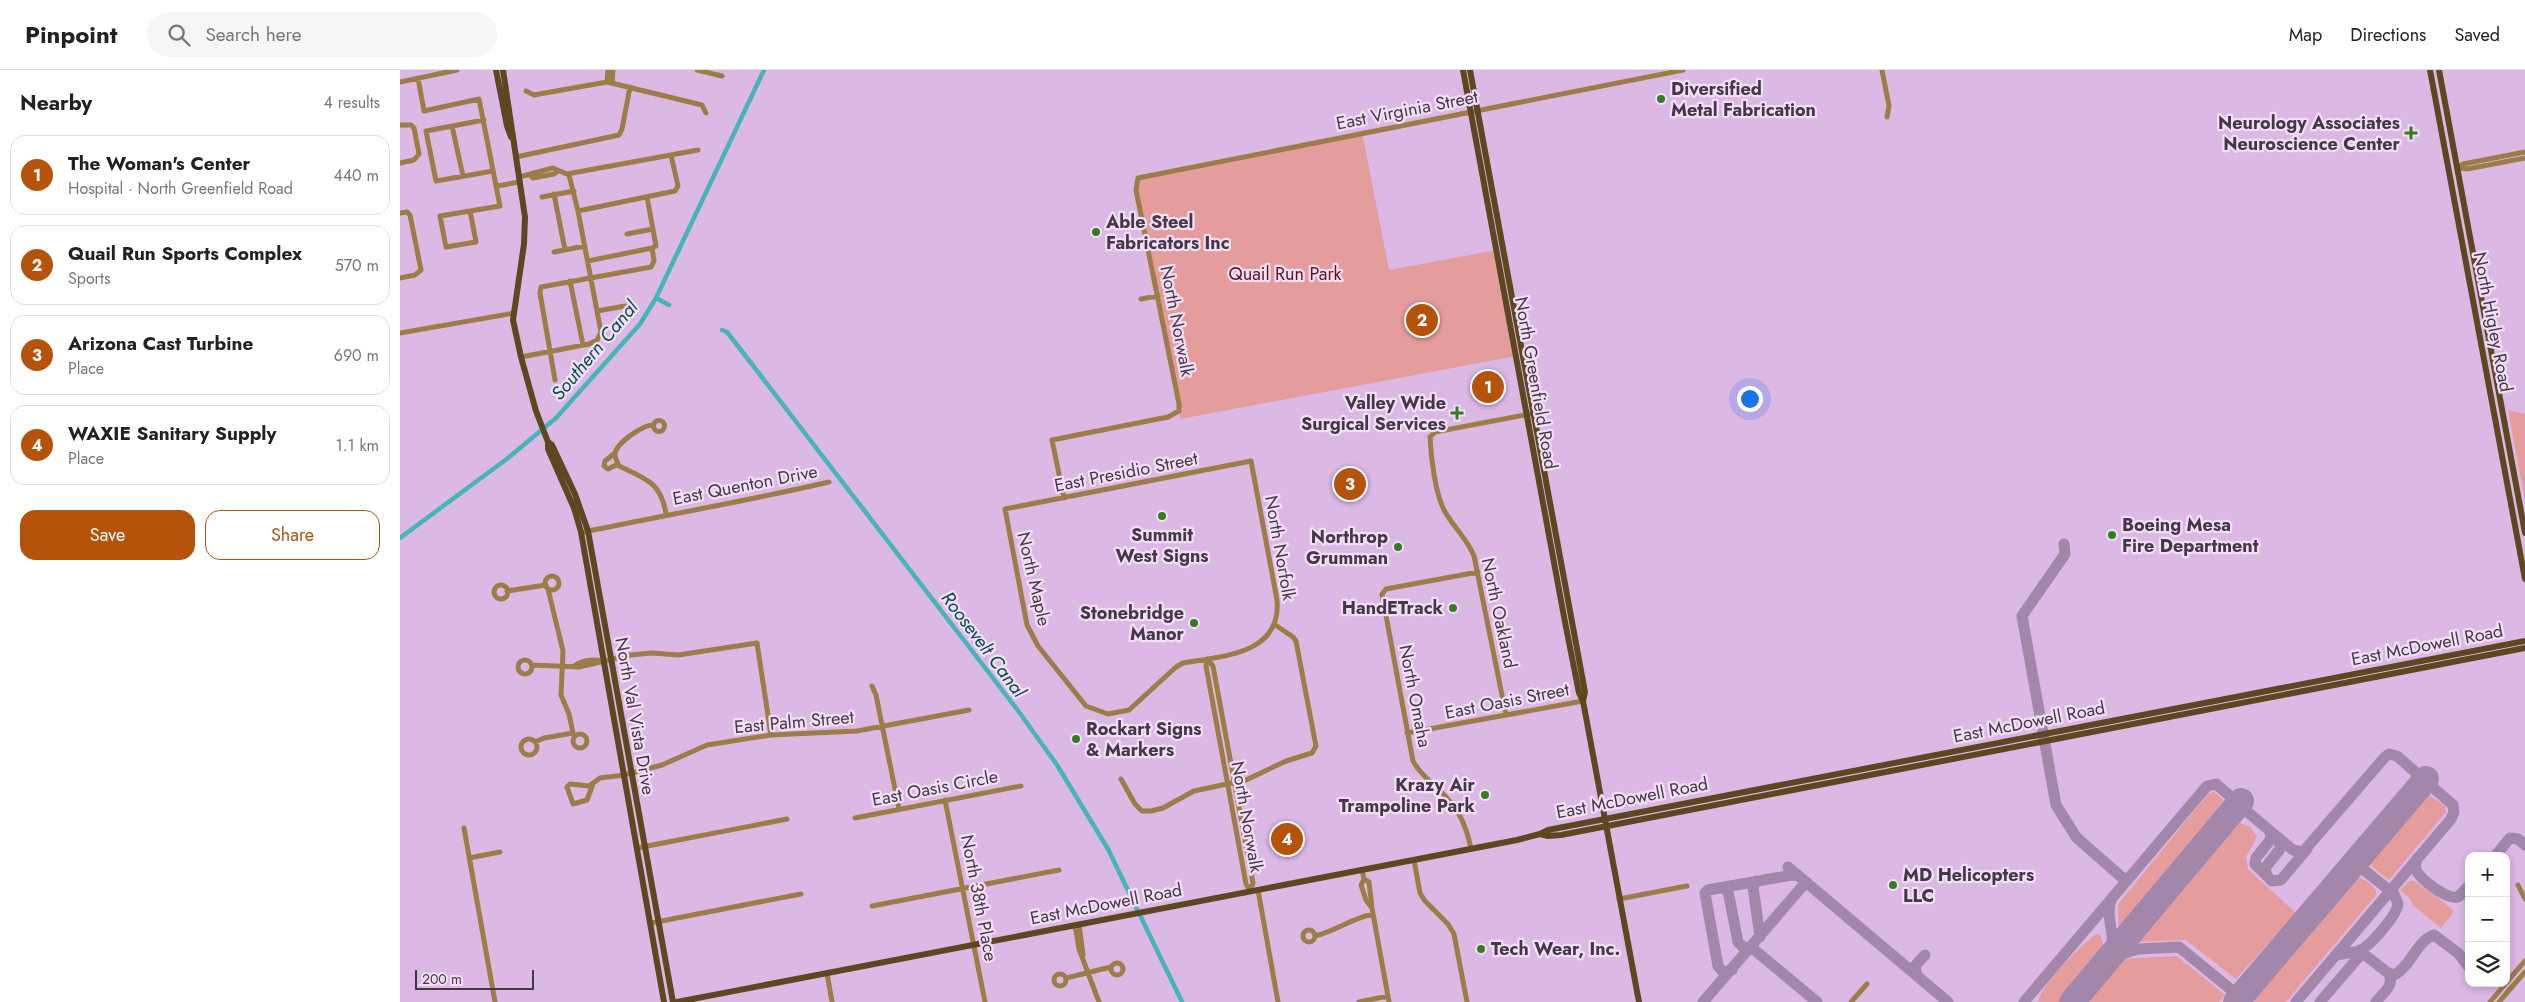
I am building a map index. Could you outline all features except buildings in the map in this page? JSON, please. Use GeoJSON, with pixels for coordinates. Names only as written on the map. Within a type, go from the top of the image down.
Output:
{"type":"FeatureCollection","features":[{"type":"Feature","properties":{"kind":"main road","name":"North Val Vista Drive"},"geometry":{"type":"LineString","coordinates":[[496,70],[507,126],[513,140]]}},
{"type":"Feature","properties":{"kind":"main road","name":"North Val Vista Drive"},"geometry":{"type":"LineString","coordinates":[[504,70],[513,125],[513,140],[520,179],[525,229],[513,320],[521,357],[547,439],[548,449],[584,532],[654,923],[673,1002]]}},
{"type":"Feature","properties":{"kind":"main road","name":"North Greenfield Road"},"geometry":{"type":"LineString","coordinates":[[1463,70],[1474,111],[1560,560],[1585,692],[1583,701]]}},
{"type":"Feature","properties":{"kind":"main road","name":"North Greenfield Road"},"geometry":{"type":"LineString","coordinates":[[1470,70],[1474,111]]}},
{"type":"Feature","properties":{"kind":"main road","name":"North Higley Road"},"geometry":{"type":"LineString","coordinates":[[2430,70],[2525,579]]}},
{"type":"Feature","properties":{"kind":"main road","name":"North Higley Road"},"geometry":{"type":"LineString","coordinates":[[2440,70],[2525,533]]}},
{"type":"Feature","properties":{"kind":"main road"},"geometry":{"type":"LineString","coordinates":[[2449,170],[2458,168]]}},
{"type":"Feature","properties":{"kind":"main road"},"geometry":{"type":"LineString","coordinates":[[2466,261],[2471,265],[2477,292],[2481,297]]}},
{"type":"Feature","properties":{"kind":"main road","name":"North Greenfield Road"},"geometry":{"type":"LineString","coordinates":[[1531,414],[1547,524],[1579,693],[1583,701],[1639,1002]]}},
{"type":"Feature","properties":{"kind":"main road"},"geometry":{"type":"LineString","coordinates":[[1547,524],[1551,528],[1560,560]]}},
{"type":"Feature","properties":{"kind":"main road","name":"East McDowell Road"},"geometry":{"type":"LineString","coordinates":[[677,1002],[1471,849],[1540,834],[1548,830],[1605,823],[2525,641]]}},
{"type":"Feature","properties":{"kind":"main road","name":"East McDowell Road"},"geometry":{"type":"LineString","coordinates":[[1783,788],[2525,648]]}},
{"type":"Feature","properties":{"kind":"main road","name":"North Val Vista Drive"},"geometry":{"type":"LineString","coordinates":[[654,923],[664,1002]]}},
{"type":"Feature","properties":{"kind":"street"},"geometry":{"type":"LineString","coordinates":[[400,82],[457,70]]}},
{"type":"Feature","properties":{"kind":"street"},"geometry":{"type":"LineString","coordinates":[[697,70],[722,76]]}},
{"type":"Feature","properties":{"kind":"street","name":"East Virginia Street"},"geometry":{"type":"LineString","coordinates":[[1138,178],[1683,70]]}},
{"type":"Feature","properties":{"kind":"street"},"geometry":{"type":"LineString","coordinates":[[1882,70],[1889,106],[1887,117]]}},
{"type":"Feature","properties":{"kind":"street"},"geometry":{"type":"LineString","coordinates":[[609,82],[611,71]]}},
{"type":"Feature","properties":{"kind":"street"},"geometry":{"type":"LineString","coordinates":[[418,78],[424,111],[479,99],[500,206],[470,211],[440,216],[446,246],[476,242],[470,211]]}},
{"type":"Feature","properties":{"kind":"street"},"geometry":{"type":"LineString","coordinates":[[526,91],[534,95],[609,82],[702,105],[706,113]]}},
{"type":"Feature","properties":{"kind":"street"},"geometry":{"type":"LineString","coordinates":[[516,157],[615,137],[621,133],[630,87]]}},
{"type":"Feature","properties":{"kind":"street"},"geometry":{"type":"LineString","coordinates":[[484,120],[426,131],[436,181],[494,171]]}},
{"type":"Feature","properties":{"kind":"street"},"geometry":{"type":"LineString","coordinates":[[400,125],[411,125],[414,128],[419,154],[414,160],[400,163]]}},
{"type":"Feature","properties":{"kind":"street"},"geometry":{"type":"LineString","coordinates":[[452,126],[463,176]]}},
{"type":"Feature","properties":{"kind":"street"},"geometry":{"type":"LineString","coordinates":[[496,185],[530,175],[533,178],[546,170],[567,174],[698,150]]}},
{"type":"Feature","properties":{"kind":"street"},"geometry":{"type":"LineString","coordinates":[[2458,168],[2463,164],[2525,152]]}},
{"type":"Feature","properties":{"kind":"street"},"geometry":{"type":"LineString","coordinates":[[578,211],[675,191],[678,186],[671,155]]}},
{"type":"Feature","properties":{"kind":"street"},"geometry":{"type":"LineString","coordinates":[[2458,168],[2467,169],[2525,158]]}},
{"type":"Feature","properties":{"kind":"street"},"geometry":{"type":"LineString","coordinates":[[521,357],[583,345],[597,340],[601,332],[574,191],[567,174]]}},
{"type":"Feature","properties":{"kind":"street","name":"North Norwalk"},"geometry":{"type":"LineString","coordinates":[[1064,498],[1052,440],[1168,417],[1179,411],[1180,404],[1136,190],[1138,178]]}},
{"type":"Feature","properties":{"kind":"street"},"geometry":{"type":"LineString","coordinates":[[542,197],[574,191]]}},
{"type":"Feature","properties":{"kind":"street"},"geometry":{"type":"LineString","coordinates":[[554,194],[565,250]]}},
{"type":"Feature","properties":{"kind":"street"},"geometry":{"type":"LineString","coordinates":[[588,260],[656,246],[647,197]]}},
{"type":"Feature","properties":{"kind":"street"},"geometry":{"type":"LineString","coordinates":[[400,213],[409,213],[420,272],[400,278]]}},
{"type":"Feature","properties":{"kind":"street"},"geometry":{"type":"LineString","coordinates":[[627,234],[653,229]]}},
{"type":"Feature","properties":{"kind":"street"},"geometry":{"type":"LineString","coordinates":[[554,252],[585,246]]}},
{"type":"Feature","properties":{"kind":"street"},"geometry":{"type":"LineString","coordinates":[[555,380],[540,293],[541,287],[650,267],[654,261],[652,248]]}},
{"type":"Feature","properties":{"kind":"street"},"geometry":{"type":"LineString","coordinates":[[570,281],[583,345]]}},
{"type":"Feature","properties":{"kind":"street"},"geometry":{"type":"LineString","coordinates":[[1141,299],[1158,296]]}},
{"type":"Feature","properties":{"kind":"street"},"geometry":{"type":"LineString","coordinates":[[597,311],[625,306]]}},
{"type":"Feature","properties":{"kind":"street"},"geometry":{"type":"LineString","coordinates":[[400,333],[514,313]]}},
{"type":"Feature","properties":{"kind":"street","name":"North Oakland"},"geometry":{"type":"LineString","coordinates":[[1506,715],[1478,572],[1470,545],[1450,520],[1438,494],[1430,437],[1435,432],[1531,414]]}},
{"type":"Feature","properties":{"kind":"street","name":"East Quenton Drive"},"geometry":{"type":"LineString","coordinates":[[653,425],[642,427],[618,447],[615,453],[608,457],[604,466],[608,468],[618,464],[655,485],[661,494],[666,514]]}},
{"type":"Feature","properties":{"kind":"street"},"geometry":{"type":"LineString","coordinates":[[615,453],[618,464]]}},
{"type":"Feature","properties":{"kind":"street","name":"East Presidio Street"},"geometry":{"type":"LineString","coordinates":[[1005,509],[1251,461]]}},
{"type":"Feature","properties":{"kind":"street","name":"North Norfolk"},"geometry":{"type":"LineString","coordinates":[[1231,783],[1257,776],[1286,761],[1310,755],[1316,746],[1296,642],[1293,637],[1274,624],[1278,608],[1277,600],[1251,461]]}},
{"type":"Feature","properties":{"kind":"street","name":"East Quenton Drive"},"geometry":{"type":"LineString","coordinates":[[584,532],[666,514],[726,506],[829,482]]}},
{"type":"Feature","properties":{"kind":"street","name":"North Maple"},"geometry":{"type":"LineString","coordinates":[[1005,509],[1024,615],[1031,634],[1081,700],[1091,709],[1113,714],[1129,710],[1176,667],[1207,659]]}},
{"type":"Feature","properties":{"kind":"street","name":"North Omaha"},"geometry":{"type":"LineString","coordinates":[[1471,849],[1468,831],[1458,810],[1416,766],[1407,733],[1382,594],[1384,590],[1478,572]]}},
{"type":"Feature","properties":{"kind":"street"},"geometry":{"type":"LineString","coordinates":[[507,591],[547,587],[563,651],[562,695],[574,735],[544,738],[534,742]]}},
{"type":"Feature","properties":{"kind":"street"},"geometry":{"type":"LineString","coordinates":[[1207,659],[1249,650],[1262,640],[1274,624]]}},
{"type":"Feature","properties":{"kind":"street"},"geometry":{"type":"LineString","coordinates":[[532,665],[580,667],[643,654],[684,655],[757,643],[771,735]]}},
{"type":"Feature","properties":{"kind":"street","name":"North Norwalk"},"geometry":{"type":"LineString","coordinates":[[1207,659],[1212,666],[1231,783]]}},
{"type":"Feature","properties":{"kind":"street","name":"North Norwalk"},"geometry":{"type":"LineString","coordinates":[[1207,659],[1206,666],[1215,715],[1278,1002]]}},
{"type":"Feature","properties":{"kind":"street"},"geometry":{"type":"LineString","coordinates":[[872,686],[876,695],[899,809]]}},
{"type":"Feature","properties":{"kind":"street","name":"East Oasis Street"},"geometry":{"type":"LineString","coordinates":[[1407,733],[1583,701]]}},
{"type":"Feature","properties":{"kind":"street","name":"East Palm Street"},"geometry":{"type":"LineString","coordinates":[[593,784],[589,786],[570,784],[567,787],[573,804],[588,800],[595,780],[662,765],[707,745],[771,735],[844,733],[969,710]]}},
{"type":"Feature","properties":{"kind":"street"},"geometry":{"type":"LineString","coordinates":[[1215,715],[1221,713]]}},
{"type":"Feature","properties":{"kind":"street"},"geometry":{"type":"LineString","coordinates":[[1121,779],[1134,804],[1142,811],[1163,808],[1194,791],[1231,783]]}},
{"type":"Feature","properties":{"kind":"street","name":"East Oasis Circle"},"geometry":{"type":"LineString","coordinates":[[855,818],[1021,786]]}},
{"type":"Feature","properties":{"kind":"street","name":"North 38th Place"},"geometry":{"type":"LineString","coordinates":[[945,800],[985,1002]]}},
{"type":"Feature","properties":{"kind":"street"},"geometry":{"type":"LineString","coordinates":[[640,847],[787,819]]}},
{"type":"Feature","properties":{"kind":"street"},"geometry":{"type":"LineString","coordinates":[[464,828],[495,1002]]}},
{"type":"Feature","properties":{"kind":"street"},"geometry":{"type":"LineString","coordinates":[[469,858],[500,852]]}},
{"type":"Feature","properties":{"kind":"street"},"geometry":{"type":"LineString","coordinates":[[1414,860],[1420,893],[1425,901],[1448,924],[1454,934],[1467,1002]]}},
{"type":"Feature","properties":{"kind":"street"},"geometry":{"type":"LineString","coordinates":[[872,906],[1059,870]]}},
{"type":"Feature","properties":{"kind":"street"},"geometry":{"type":"LineString","coordinates":[[1359,1002],[1389,999],[1372,908],[1366,900],[1360,885],[1364,879],[1362,870]]}},
{"type":"Feature","properties":{"kind":"street"},"geometry":{"type":"LineString","coordinates":[[2518,885],[2525,899]]}},
{"type":"Feature","properties":{"kind":"street"},"geometry":{"type":"LineString","coordinates":[[1619,898],[1687,886]]}},
{"type":"Feature","properties":{"kind":"street"},"geometry":{"type":"LineString","coordinates":[[654,923],[801,894]]}},
{"type":"Feature","properties":{"kind":"street"},"geometry":{"type":"LineString","coordinates":[[1315,936],[1329,932],[1358,917],[1373,914]]}},
{"type":"Feature","properties":{"kind":"street"},"geometry":{"type":"LineString","coordinates":[[1077,925],[1083,956],[1099,1002]]}},
{"type":"Feature","properties":{"kind":"street"},"geometry":{"type":"LineString","coordinates":[[2510,978],[2525,961]]}},
{"type":"Feature","properties":{"kind":"street"},"geometry":{"type":"LineString","coordinates":[[1066,978],[1111,967]]}},
{"type":"Feature","properties":{"kind":"street"},"geometry":{"type":"LineString","coordinates":[[2499,1002],[2525,972]]}},
{"type":"Feature","properties":{"kind":"street"},"geometry":{"type":"LineString","coordinates":[[827,973],[832,1002]]}},
{"type":"Feature","properties":{"kind":"street"},"geometry":{"type":"LineString","coordinates":[[1851,1002],[1867,984]]}},
{"type":"Feature","properties":{"kind":"street"},"geometry":{"type":"LineString","coordinates":[[2490,1002],[2503,987]]}},
{"type":"Feature","properties":{"kind":"green space","name":"Quail Run Park"},"geometry":{"type":"Polygon","coordinates":[[[1362,132],[1389,270],[1497,250],[1516,356],[1180,419],[1179,404],[1136,190],[1138,178],[1362,132]]]}},
{"type":"Feature","properties":{"kind":"green space"},"geometry":{"type":"Polygon","coordinates":[[[2508,410],[2525,414],[2525,500],[2508,410]]]}},
{"type":"Feature","properties":{"kind":"green space"},"geometry":{"type":"Polygon","coordinates":[[[2214,792],[2224,801],[2224,807],[2119,931],[2118,904],[2208,794],[2214,792]]]}},
{"type":"Feature","properties":{"kind":"green space"},"geometry":{"type":"Polygon","coordinates":[[[2429,795],[2445,806],[2446,812],[2389,880],[2369,864],[2429,795]]]}},
{"type":"Feature","properties":{"kind":"green space"},"geometry":{"type":"Polygon","coordinates":[[[2240,823],[2250,827],[2257,837],[2246,857],[2248,869],[2296,913],[2236,979],[2186,940],[2135,942],[2229,830],[2240,823]]]}},
{"type":"Feature","properties":{"kind":"green space"},"geometry":{"type":"Polygon","coordinates":[[[2358,878],[2373,886],[2376,895],[2286,1002],[2252,1002],[2358,878]]]}},
{"type":"Feature","properties":{"kind":"green space"},"geometry":{"type":"Polygon","coordinates":[[[2409,881],[2414,881],[2454,912],[2441,928],[2413,905],[2410,898],[2400,890],[2409,881]]]}},
{"type":"Feature","properties":{"kind":"green space"},"geometry":{"type":"Polygon","coordinates":[[[2097,934],[2101,936],[2104,948],[2059,1002],[2038,1002],[2046,985],[2054,975],[2082,946],[2097,934]]]}},
{"type":"Feature","properties":{"kind":"green space"},"geometry":{"type":"Polygon","coordinates":[[[2177,956],[2225,995],[2219,1002],[2085,1002],[2120,959],[2177,956]]]}},
{"type":"Feature","properties":{"kind":"waterway","name":"Southern Canal"},"geometry":{"type":"LineString","coordinates":[[400,538],[508,458],[556,418],[640,324],[656,298],[764,70]]}},
{"type":"Feature","properties":{"kind":"waterway","name":"Roosevelt Canal"},"geometry":{"type":"LineString","coordinates":[[656,298],[669,305]]}},
{"type":"Feature","properties":{"kind":"waterway","name":"Roosevelt Canal"},"geometry":{"type":"LineString","coordinates":[[722,330],[727,332],[751,363],[1019,712],[1057,765],[1108,849],[1182,1002]]}},
{"type":"Feature","properties":{"kind":"taxiway"},"geometry":{"type":"LineString","coordinates":[[2064,544],[2065,554],[2022,616],[2056,805],[2076,837],[2126,881]]}},
{"type":"Feature","properties":{"kind":"taxiway"},"geometry":{"type":"LineString","coordinates":[[2238,804],[2293,850],[2303,852],[2389,754],[2397,756],[2453,805],[2454,812],[2451,819],[2296,1002]]}},
{"type":"Feature","properties":{"kind":"taxiway"},"geometry":{"type":"LineString","coordinates":[[2024,1002],[2207,786],[2216,784],[2239,804]]}},
{"type":"Feature","properties":{"kind":"taxiway"},"geometry":{"type":"LineString","coordinates":[[2270,831],[2271,839],[2256,858],[2255,864],[2272,881],[2281,880],[2307,849]]}},
{"type":"Feature","properties":{"kind":"taxiway"},"geometry":{"type":"LineString","coordinates":[[2267,876],[2265,868],[2280,849],[2279,838]]}},
{"type":"Feature","properties":{"kind":"taxiway"},"geometry":{"type":"LineString","coordinates":[[2498,852],[2510,838],[2518,839],[2525,845]]}},
{"type":"Feature","properties":{"kind":"taxiway"},"geometry":{"type":"LineString","coordinates":[[2417,858],[2416,870],[2429,884],[2453,897],[2458,897],[2465,890]]}},
{"type":"Feature","properties":{"kind":"taxiway"},"geometry":{"type":"LineString","coordinates":[[2354,862],[2394,894],[2398,904],[2393,916],[2382,930],[2369,944],[2358,951]]}},
{"type":"Feature","properties":{"kind":"taxiway"},"geometry":{"type":"LineString","coordinates":[[1788,867],[1948,1002]]}},
{"type":"Feature","properties":{"kind":"taxiway"},"geometry":{"type":"LineString","coordinates":[[1732,970],[1723,972],[1718,966],[1705,893],[1708,890],[1792,875],[1799,876]]}},
{"type":"Feature","properties":{"kind":"taxiway"},"geometry":{"type":"LineString","coordinates":[[1756,881],[1753,887],[1760,937]]}},
{"type":"Feature","properties":{"kind":"taxiway"},"geometry":{"type":"LineString","coordinates":[[1703,1002],[1806,882]]}},
{"type":"Feature","properties":{"kind":"taxiway"},"geometry":{"type":"LineString","coordinates":[[1723,888],[1728,891],[1738,942],[1744,948],[1753,946]]}},
{"type":"Feature","properties":{"kind":"taxiway"},"geometry":{"type":"LineString","coordinates":[[2109,958],[2112,951],[2109,913],[2112,898]]}},
{"type":"Feature","properties":{"kind":"taxiway"},"geometry":{"type":"LineString","coordinates":[[2336,955],[2360,951],[2388,973],[2394,975],[2405,966],[2418,948],[2434,935],[2458,953],[2465,962]]}},
{"type":"Feature","properties":{"kind":"taxiway"},"geometry":{"type":"LineString","coordinates":[[1751,947],[1817,1002]]}},
{"type":"Feature","properties":{"kind":"taxiway"},"geometry":{"type":"LineString","coordinates":[[2109,958],[2138,949],[2179,947],[2240,997]]}},
{"type":"Feature","properties":{"kind":"taxiway"},"geometry":{"type":"LineString","coordinates":[[2320,1002],[2363,952]]}},
{"type":"Feature","properties":{"kind":"taxiway"},"geometry":{"type":"LineString","coordinates":[[1917,976],[1915,966],[1925,955]]}},
{"type":"Feature","properties":{"kind":"taxiway"},"geometry":{"type":"LineString","coordinates":[[2376,1002],[2390,985],[2388,973]]}},
{"type":"Feature","properties":{"kind":"runway"},"geometry":{"type":"LineString","coordinates":[[2236,1002],[2426,779]]}},
{"type":"Feature","properties":{"kind":"runway"},"geometry":{"type":"LineString","coordinates":[[2072,1002],[2241,801]]}},
{"type":"Feature","properties":{"kind":"place","name":"Diversified Metal Fabrication"},"geometry":{"type":"Point","coordinates":[1661,99]}},
{"type":"Feature","properties":{"kind":"place","name":"Neurology Associates Neuroscience Center"},"geometry":{"type":"Point","coordinates":[2411,133]}},
{"type":"Feature","properties":{"kind":"place","name":"Able Steel Fabricators Inc"},"geometry":{"type":"Point","coordinates":[1096,232]}},
{"type":"Feature","properties":{"kind":"place","name":"Quail Run Sports Complex"},"geometry":{"type":"Point","coordinates":[1422,320]}},
{"type":"Feature","properties":{"kind":"place","name":"The Woman's Center"},"geometry":{"type":"Point","coordinates":[1488,387]}},
{"type":"Feature","properties":{"kind":"place","name":"Valley Wide Surgical Services"},"geometry":{"type":"Point","coordinates":[1457,413]}},
{"type":"Feature","properties":{"kind":"place","name":"Arizona Cast Turbine"},"geometry":{"type":"Point","coordinates":[1350,484]}},
{"type":"Feature","properties":{"kind":"place","name":"Summit West Signs"},"geometry":{"type":"Point","coordinates":[1162,516]}},
{"type":"Feature","properties":{"kind":"place","name":"Boeing Mesa Fire Department"},"geometry":{"type":"Point","coordinates":[2112,535]}},
{"type":"Feature","properties":{"kind":"place","name":"Northrop Grumman"},"geometry":{"type":"Point","coordinates":[1398,547]}},
{"type":"Feature","properties":{"kind":"place","name":"HandETrack"},"geometry":{"type":"Point","coordinates":[1453,608]}},
{"type":"Feature","properties":{"kind":"place","name":"Stonebridge Manor"},"geometry":{"type":"Point","coordinates":[1194,623]}},
{"type":"Feature","properties":{"kind":"place","name":"Rockart Signs & Markers"},"geometry":{"type":"Point","coordinates":[1076,739]}},
{"type":"Feature","properties":{"kind":"place","name":"Krazy Air Trampoline Park"},"geometry":{"type":"Point","coordinates":[1485,795]}},
{"type":"Feature","properties":{"kind":"place","name":"WAXIE Sanitary Supply"},"geometry":{"type":"Point","coordinates":[1287,839]}},
{"type":"Feature","properties":{"kind":"place","name":"MD Helicopters LLC"},"geometry":{"type":"Point","coordinates":[1893,885]}},
{"type":"Feature","properties":{"kind":"place","name":"Tech Wear, Inc."},"geometry":{"type":"Point","coordinates":[1481,949]}}]}
